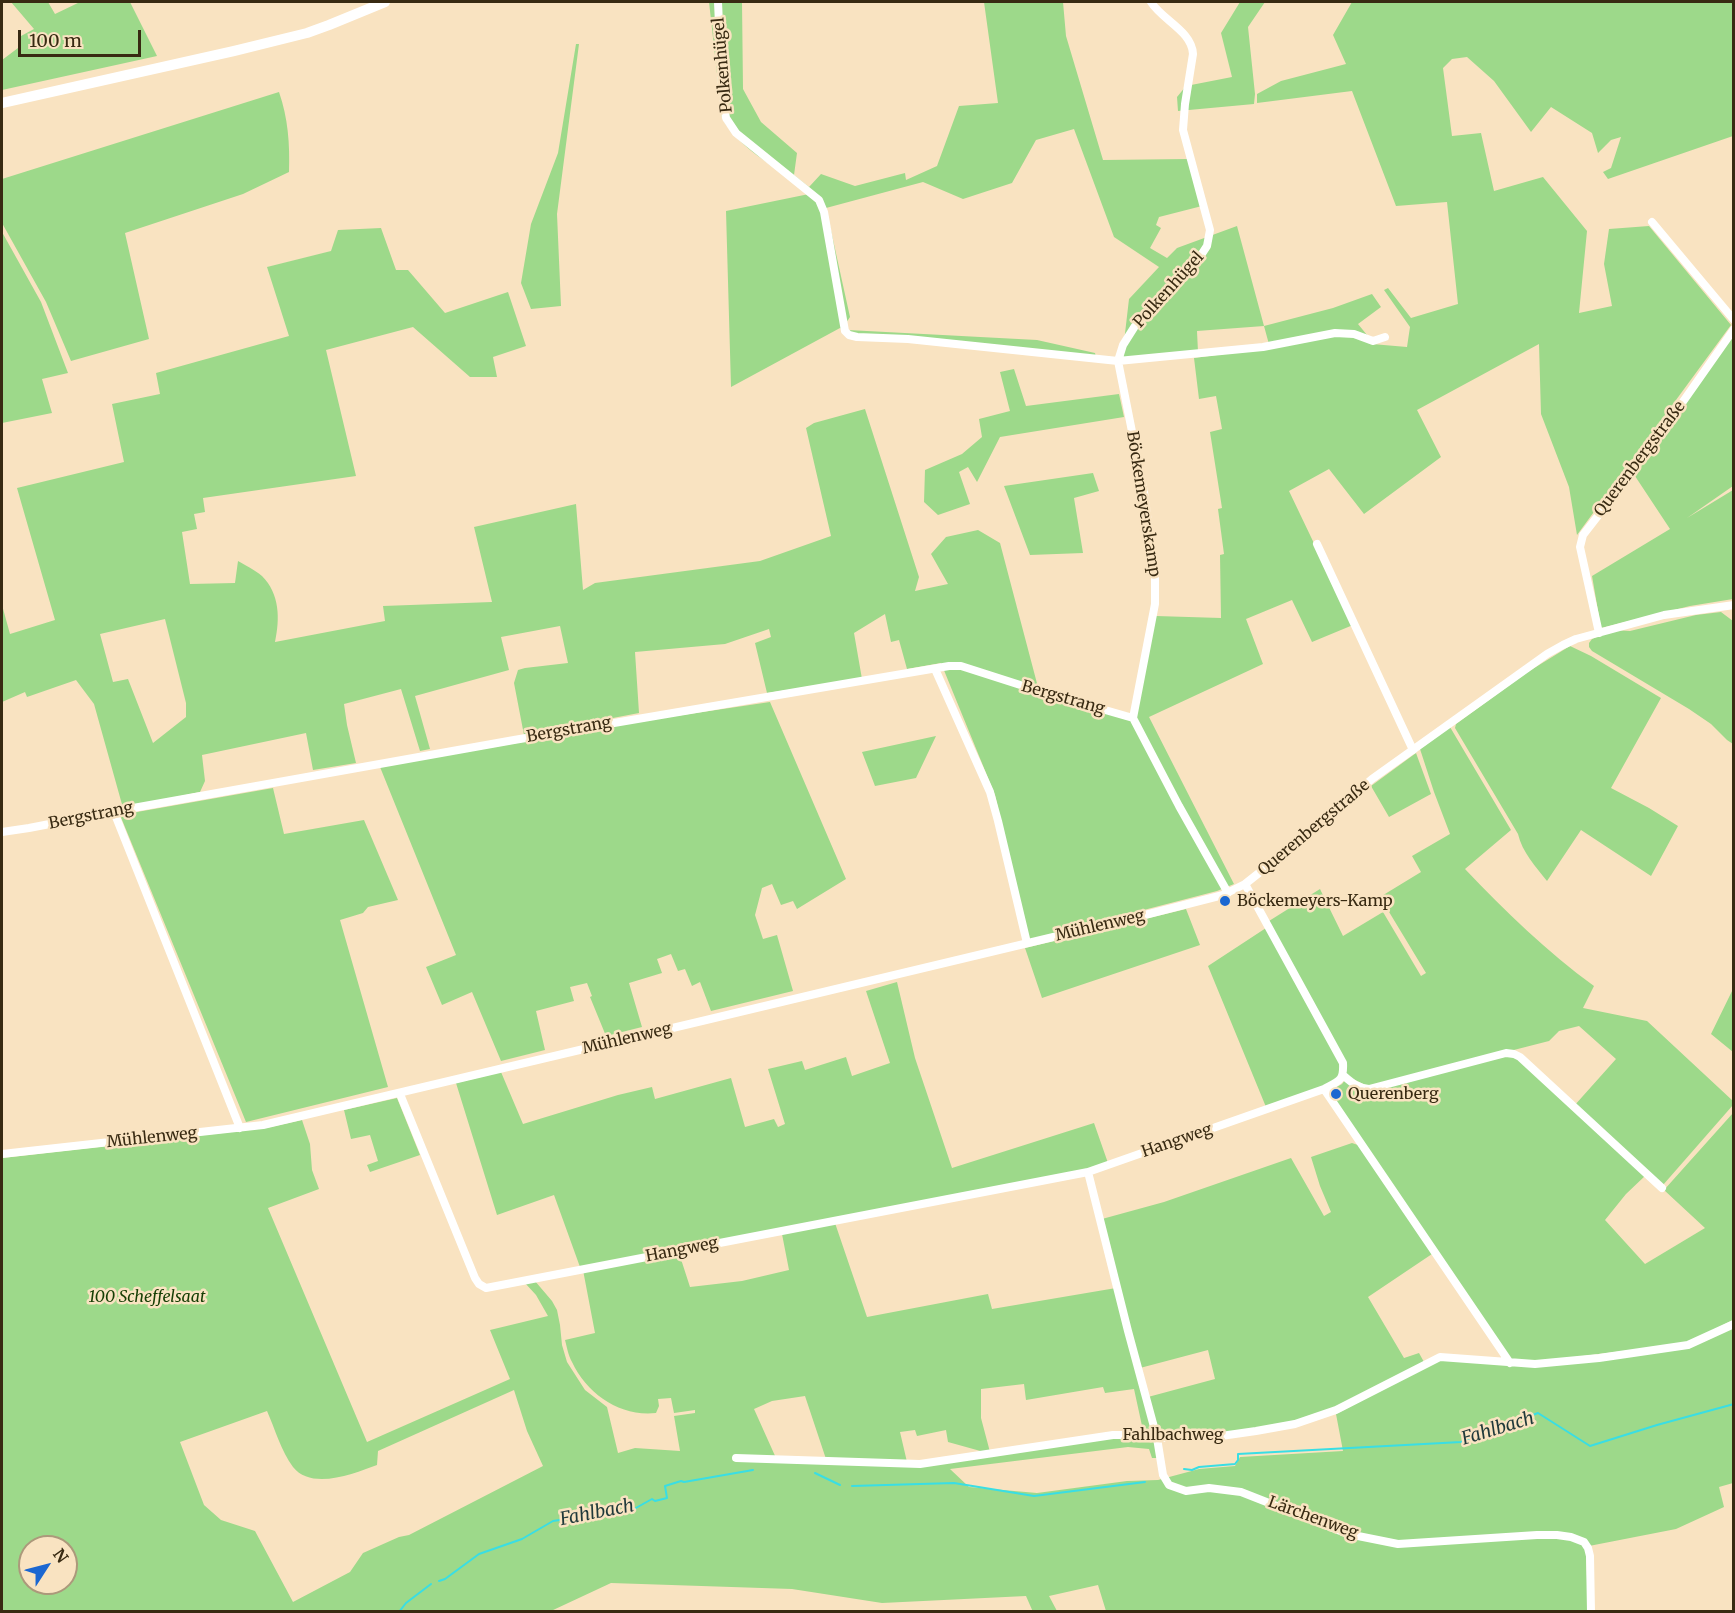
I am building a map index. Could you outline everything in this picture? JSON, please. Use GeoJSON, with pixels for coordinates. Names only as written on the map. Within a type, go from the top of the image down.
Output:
{"type":"FeatureCollection","features":[{"type":"Feature","properties":{"kind":"main road"},"geometry":{"type":"LineString","coordinates":[[2,103],[306,33],[329,26],[385,2]]}},
{"type":"Feature","properties":{"kind":"street","name":"Polkenhügel"},"geometry":{"type":"LineString","coordinates":[[718,2],[722,90],[726,118],[736,133],[819,200],[824,212],[845,331],[857,337],[908,339],[1118,361],[1123,345],[1136,326],[1194,266],[1208,246],[1210,230],[1183,130],[1193,46],[1151,2]]}},
{"type":"Feature","properties":{"kind":"street"},"geometry":{"type":"LineString","coordinates":[[1652,222],[1734,320]]}},
{"type":"Feature","properties":{"kind":"street","name":"Querenbergstraße"},"geometry":{"type":"LineString","coordinates":[[1599,633],[1580,547],[1583,535],[1675,413],[1734,329]]}},
{"type":"Feature","properties":{"kind":"street"},"geometry":{"type":"LineString","coordinates":[[1118,361],[1263,347],[1335,333],[1354,334],[1373,341],[1385,337]]}},
{"type":"Feature","properties":{"kind":"street","name":"Böckemeyerskamp"},"geometry":{"type":"LineString","coordinates":[[1118,361],[1144,492],[1155,574],[1155,604],[1133,718]]}},
{"type":"Feature","properties":{"kind":"street"},"geometry":{"type":"LineString","coordinates":[[1317,544],[1413,750]]}},
{"type":"Feature","properties":{"kind":"street","name":"Querenbergstraße"},"geometry":{"type":"LineString","coordinates":[[1344,1076],[1343,1063],[1245,884],[1368,782],[1547,654],[1563,645],[1599,633],[1664,615],[1734,604]]}},
{"type":"Feature","properties":{"kind":"street","name":"Bergstrang"},"geometry":{"type":"LineString","coordinates":[[2,832],[514,740],[949,666],[961,666],[1133,718]]}},
{"type":"Feature","properties":{"kind":"street"},"geometry":{"type":"LineString","coordinates":[[935,669],[990,792],[1026,943]]}},
{"type":"Feature","properties":{"kind":"street"},"geometry":{"type":"LineString","coordinates":[[1133,718],[1228,893]]}},
{"type":"Feature","properties":{"kind":"street"},"geometry":{"type":"LineString","coordinates":[[114,812],[240,1128]]}},
{"type":"Feature","properties":{"kind":"street","name":"Mühlenweg"},"geometry":{"type":"LineString","coordinates":[[2,1154],[263,1125],[1137,917],[1228,893],[1245,884]]}},
{"type":"Feature","properties":{"kind":"street"},"geometry":{"type":"LineString","coordinates":[[1510,1363],[1324,1089],[1344,1076],[1355,1086],[1369,1089],[1506,1053],[1514,1054],[1520,1057],[1662,1188]]}},
{"type":"Feature","properties":{"kind":"street","name":"Hangweg"},"geometry":{"type":"LineString","coordinates":[[400,1094],[475,1278],[486,1288],[1088,1172],[1324,1089]]}},
{"type":"Feature","properties":{"kind":"street","name":"Lärchenweg"},"geometry":{"type":"LineString","coordinates":[[1088,1172],[1157,1438],[1163,1475],[1170,1485],[1186,1491],[1209,1488],[1241,1492],[1348,1534],[1398,1544],[1537,1535],[1557,1535],[1578,1540],[1584,1542],[1590,1556],[1591,1611]]}},
{"type":"Feature","properties":{"kind":"street","name":"Fahlbachweg"},"geometry":{"type":"LineString","coordinates":[[736,1458],[920,1464],[1113,1435],[1157,1438],[1221,1436],[1295,1424],[1336,1410],[1440,1357],[1535,1364],[1577,1360],[1688,1345],[1734,1323]]}},
{"type":"Feature","properties":{"kind":"green space"},"geometry":{"type":"Polygon","coordinates":[[[11,2],[48,2],[55,14],[80,2],[130,2],[157,56],[2,90],[2,60],[18,48],[21,36],[34,29],[11,2]]]}},
{"type":"Feature","properties":{"kind":"green space"},"geometry":{"type":"Polygon","coordinates":[[[709,2],[742,2],[743,89],[761,122],[797,153],[794,175],[809,187],[821,174],[855,186],[905,173],[906,180],[937,166],[959,106],[998,103],[984,2],[1063,2],[1066,36],[1103,160],[1188,159],[1202,206],[1159,217],[1156,225],[1161,228],[1150,248],[1167,258],[1177,248],[1237,226],[1264,326],[1197,331],[1198,352],[1122,359],[1129,299],[1159,267],[1114,237],[1074,129],[1036,140],[1012,183],[963,199],[923,182],[826,208],[850,317],[846,323],[848,330],[1037,340],[1095,353],[1096,357],[851,333],[840,328],[731,387],[726,211],[809,194],[750,150],[730,130],[722,118],[709,2]]]}},
{"type":"Feature","properties":{"kind":"green space"},"geometry":{"type":"Polygon","coordinates":[[[1240,2],[1265,2],[1248,27],[1254,104],[1178,111],[1177,97],[1186,86],[1232,77],[1221,33],[1240,2]]]}},
{"type":"Feature","properties":{"kind":"green space"},"geometry":{"type":"Polygon","coordinates":[[[1352,2],[1733,2],[1733,136],[1608,179],[1603,172],[1611,168],[1621,137],[1611,140],[1598,153],[1592,133],[1551,107],[1531,132],[1494,81],[1467,57],[1452,59],[1443,68],[1452,136],[1481,133],[1494,191],[1543,177],[1587,231],[1579,313],[1612,306],[1604,264],[1609,229],[1649,226],[1731,325],[1577,535],[1569,487],[1541,414],[1539,344],[1417,410],[1441,457],[1364,514],[1329,469],[1289,491],[1353,625],[1312,642],[1292,600],[1246,619],[1263,664],[1149,717],[1234,884],[1217,891],[1028,940],[995,795],[941,663],[907,669],[899,640],[891,642],[885,614],[854,633],[862,679],[767,693],[755,643],[771,637],[769,629],[725,644],[635,652],[639,713],[524,735],[514,683],[518,670],[568,663],[560,626],[501,637],[509,670],[415,696],[430,749],[420,751],[401,689],[344,704],[356,763],[313,770],[306,733],[202,755],[205,781],[200,792],[123,808],[94,704],[76,680],[27,697],[25,692],[2,702],[2,605],[10,634],[55,620],[17,488],[124,462],[112,404],[160,394],[156,373],[289,336],[267,267],[331,251],[338,230],[381,228],[396,270],[408,270],[445,313],[508,292],[526,346],[493,357],[497,377],[470,377],[413,327],[326,350],[356,476],[203,498],[205,512],[194,514],[197,529],[182,532],[190,584],[235,583],[238,561],[262,576],[268,583],[277,607],[278,625],[275,642],[385,621],[383,606],[492,602],[474,527],[576,504],[583,590],[595,583],[760,561],[831,536],[806,428],[814,423],[865,409],[919,577],[915,591],[948,584],[931,554],[946,537],[978,530],[1000,543],[1039,691],[1136,715],[1156,616],[1221,618],[1220,555],[1224,554],[1218,509],[1222,508],[1210,432],[1222,429],[1216,396],[1199,399],[1194,358],[1270,348],[1264,326],[1333,308],[1372,294],[1381,307],[1358,324],[1367,335],[1335,335],[1353,337],[1372,344],[1407,347],[1410,327],[1384,290],[1388,288],[1411,318],[1458,304],[1447,202],[1396,206],[1352,91],[1257,103],[1257,94],[1281,81],[1346,64],[1333,35],[1352,2]],[[165,619],[100,634],[113,682],[128,679],[153,743],[186,717],[186,703],[165,619]]]}},
{"type":"Feature","properties":{"kind":"green space"},"geometry":{"type":"Polygon","coordinates":[[[576,44],[579,44],[557,214],[561,306],[531,309],[521,283],[531,224],[558,153],[576,44]]]}},
{"type":"Feature","properties":{"kind":"green space"},"geometry":{"type":"Polygon","coordinates":[[[279,92],[288,131],[289,172],[243,194],[125,233],[149,339],[71,361],[46,302],[2,223],[2,179],[279,92]]]}},
{"type":"Feature","properties":{"kind":"green space"},"geometry":{"type":"Polygon","coordinates":[[[2,232],[41,302],[68,373],[42,379],[52,413],[2,423],[2,232]]]}},
{"type":"Feature","properties":{"kind":"green space"},"geometry":{"type":"Polygon","coordinates":[[[1733,335],[1733,486],[1687,518],[1733,490],[1733,599],[1690,606],[1601,628],[1592,576],[1670,529],[1633,473],[1733,335]]]}},
{"type":"Feature","properties":{"kind":"green space"},"geometry":{"type":"Polygon","coordinates":[[[1014,369],[1026,406],[1119,394],[1124,417],[1000,437],[977,482],[968,467],[959,472],[970,504],[938,515],[924,502],[925,470],[962,454],[982,437],[979,419],[1010,411],[1000,372],[1014,369]]]}},
{"type":"Feature","properties":{"kind":"green space"},"geometry":{"type":"Polygon","coordinates":[[[1093,473],[1099,491],[1074,498],[1083,553],[1030,555],[1004,486],[1093,473]]]}},
{"type":"Feature","properties":{"kind":"green space"},"geometry":{"type":"Polygon","coordinates":[[[1721,612],[1733,621],[1733,744],[1711,724],[1689,709],[1592,651],[1589,647],[1592,639],[1613,630],[1630,631],[1696,615],[1721,612]]]}},
{"type":"Feature","properties":{"kind":"green space"},"geometry":{"type":"Polygon","coordinates":[[[1570,646],[1661,698],[1611,788],[1678,826],[1651,876],[1581,830],[1547,881],[1526,853],[1518,834],[1455,728],[1456,724],[1526,673],[1570,646]]]}},
{"type":"Feature","properties":{"kind":"green space"},"geometry":{"type":"Polygon","coordinates":[[[770,702],[846,879],[797,909],[793,901],[781,905],[772,884],[762,888],[755,915],[763,939],[777,935],[793,991],[711,1011],[700,982],[692,986],[685,969],[678,971],[671,954],[657,959],[662,973],[629,983],[642,1027],[606,1036],[590,997],[592,996],[587,983],[570,987],[574,1001],[536,1011],[545,1050],[501,1061],[472,992],[442,1005],[426,967],[456,955],[380,767],[642,721],[770,702]]]}},
{"type":"Feature","properties":{"kind":"green space"},"geometry":{"type":"Polygon","coordinates":[[[1450,727],[1511,830],[1465,869],[1527,930],[1594,986],[1583,1008],[1647,1021],[1733,1101],[1733,1105],[1663,1185],[1574,1106],[1616,1059],[1579,1026],[1559,1031],[1549,1041],[1369,1087],[1345,1075],[1269,921],[1320,889],[1343,936],[1383,912],[1421,976],[1426,973],[1380,897],[1421,872],[1412,856],[1450,834],[1420,749],[1450,727]]]}},
{"type":"Feature","properties":{"kind":"green space"},"geometry":{"type":"Polygon","coordinates":[[[936,736],[916,778],[875,786],[862,752],[936,736]]]}},
{"type":"Feature","properties":{"kind":"green space"},"geometry":{"type":"Polygon","coordinates":[[[1416,753],[1431,794],[1389,817],[1371,786],[1416,753]]]}},
{"type":"Feature","properties":{"kind":"green space"},"geometry":{"type":"Polygon","coordinates":[[[273,788],[284,834],[364,820],[398,900],[368,907],[363,913],[340,920],[388,1087],[246,1122],[120,815],[273,788]]]}},
{"type":"Feature","properties":{"kind":"green space"},"geometry":{"type":"Polygon","coordinates":[[[1186,909],[1200,945],[1042,998],[1025,948],[1186,909]]]}},
{"type":"Feature","properties":{"kind":"green space"},"geometry":{"type":"Polygon","coordinates":[[[1266,928],[1342,1064],[1342,1075],[1324,1086],[1266,1107],[1208,966],[1266,928]]]}},
{"type":"Feature","properties":{"kind":"green space","name":"100 Scheffelsaat"},"geometry":{"type":"Polygon","coordinates":[[[897,982],[915,1058],[952,1168],[1094,1123],[1108,1163],[1088,1170],[835,1223],[867,1317],[988,1294],[992,1309],[1116,1288],[1102,1219],[1164,1202],[1291,1158],[1324,1216],[1331,1212],[1311,1157],[1352,1143],[1358,1145],[1432,1254],[1368,1297],[1404,1358],[1419,1353],[1424,1362],[1337,1406],[1295,1422],[1221,1434],[1158,1436],[1148,1397],[1215,1379],[1208,1350],[1140,1368],[1155,1436],[1144,1435],[1134,1389],[1105,1393],[1103,1387],[1026,1400],[1024,1384],[981,1389],[981,1418],[990,1452],[948,1442],[946,1430],[917,1436],[915,1430],[900,1432],[907,1462],[826,1459],[805,1396],[772,1401],[754,1409],[776,1458],[920,1465],[1128,1436],[1156,1439],[1159,1458],[1152,1458],[1149,1449],[1128,1447],[950,1469],[969,1487],[1037,1493],[1127,1481],[1158,1480],[1199,1469],[1235,1466],[1240,1457],[1343,1451],[1336,1414],[1440,1360],[1510,1365],[1690,1347],[1733,1326],[1733,1483],[1719,1487],[1724,1507],[1676,1529],[1589,1546],[1584,1540],[1569,1539],[1577,1541],[1586,1549],[1588,1610],[1583,1611],[1106,1611],[1098,1585],[1049,1596],[1057,1611],[1033,1612],[1026,1596],[882,1603],[792,1589],[611,1583],[551,1611],[2,1611],[2,1158],[266,1128],[302,1120],[310,1144],[312,1170],[319,1189],[268,1208],[367,1442],[510,1379],[490,1330],[548,1316],[536,1295],[525,1283],[535,1281],[557,1310],[567,1362],[585,1390],[607,1407],[618,1453],[635,1448],[680,1451],[674,1416],[695,1413],[695,1410],[674,1413],[671,1398],[658,1399],[659,1406],[656,1413],[630,1411],[606,1401],[578,1374],[565,1340],[595,1333],[583,1270],[679,1253],[690,1287],[742,1281],[789,1270],[781,1229],[580,1267],[554,1195],[497,1215],[456,1083],[501,1072],[523,1124],[652,1087],[655,1099],[731,1078],[745,1127],[774,1119],[778,1127],[785,1124],[768,1069],[802,1061],[805,1070],[846,1057],[852,1076],[890,1063],[866,991],[897,982]],[[514,1390],[378,1451],[377,1465],[346,1475],[322,1479],[301,1474],[293,1467],[267,1411],[180,1442],[204,1505],[221,1520],[255,1531],[293,1602],[350,1572],[363,1553],[409,1535],[543,1466],[527,1431],[514,1390]]]}},
{"type":"Feature","properties":{"kind":"green space"},"geometry":{"type":"Polygon","coordinates":[[[1733,989],[1734,1052],[1711,1034],[1733,989]]]}},
{"type":"Feature","properties":{"kind":"green space"},"geometry":{"type":"Polygon","coordinates":[[[1508,1056],[1519,1059],[1646,1175],[1626,1194],[1605,1220],[1645,1264],[1705,1228],[1664,1190],[1733,1113],[1733,1320],[1687,1343],[1535,1362],[1512,1361],[1328,1092],[1345,1080],[1364,1091],[1508,1056]]]}},
{"type":"Feature","properties":{"kind":"green space"},"geometry":{"type":"Polygon","coordinates":[[[397,1098],[420,1155],[370,1172],[367,1165],[378,1161],[370,1135],[351,1139],[344,1110],[397,1098]]]}},
{"type":"Feature","properties":{"kind":"waterway","name":"Fahlbach"},"geometry":{"type":"LineString","coordinates":[[1184,1469],[1235,1464],[1238,1454],[1461,1442],[1538,1413],[1590,1446],[1734,1404]]}},
{"type":"Feature","properties":{"kind":"waterway","name":"Fahlbach"},"geometry":{"type":"LineString","coordinates":[[439,1581],[479,1554],[522,1539],[553,1521],[634,1509],[652,1499],[655,1501],[667,1498],[665,1486],[681,1481],[753,1470]]}},
{"type":"Feature","properties":{"kind":"waterway","name":"Fahlbach"},"geometry":{"type":"LineString","coordinates":[[815,1473],[840,1485]]}},
{"type":"Feature","properties":{"kind":"waterway"},"geometry":{"type":"LineString","coordinates":[[852,1486],[954,1483],[1034,1496],[1145,1482]]}},
{"type":"Feature","properties":{"kind":"waterway","name":"Fahlbach"},"geometry":{"type":"LineString","coordinates":[[399,1612],[406,1603],[431,1584]]}},
{"type":"Feature","properties":{"kind":"place","name":"Böckemeyers-Kamp"},"geometry":{"type":"Point","coordinates":[1225,901]}},
{"type":"Feature","properties":{"kind":"place","name":"Querenberg"},"geometry":{"type":"Point","coordinates":[1336,1094]}}]}
